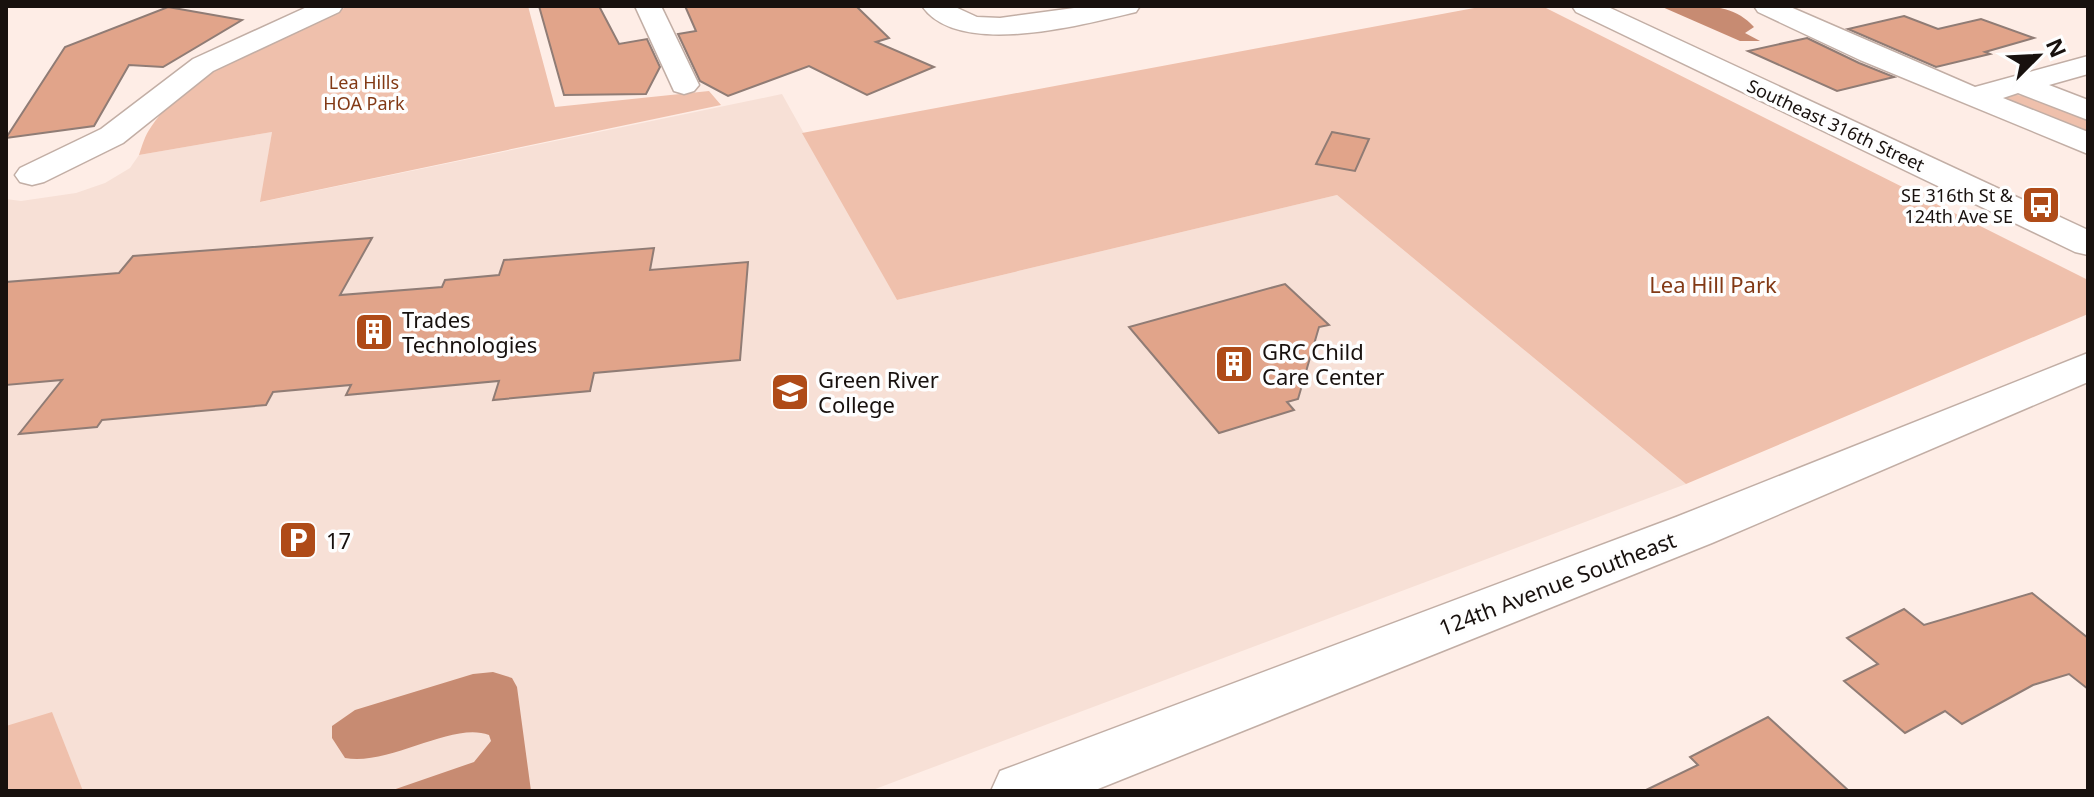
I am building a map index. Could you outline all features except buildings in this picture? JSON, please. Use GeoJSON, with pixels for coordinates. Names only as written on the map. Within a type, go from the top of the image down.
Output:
{"type":"FeatureCollection","features":[{"type":"Feature","properties":{"kind":"street"},"geometry":{"type":"LineString","coordinates":[[32,175],[112,136],[203,65],[330,6]]}},
{"type":"Feature","properties":{"kind":"street"},"geometry":{"type":"LineString","coordinates":[[648,6],[684,85]]}},
{"type":"Feature","properties":{"kind":"street"},"geometry":{"type":"LineString","coordinates":[[935,6],[946,17],[974,25],[1006,27],[1127,6]]}},
{"type":"Feature","properties":{"kind":"street","name":"Southeast 316th Street"},"geometry":{"type":"LineString","coordinates":[[1585,6],[2088,244]]}},
{"type":"Feature","properties":{"kind":"street"},"geometry":{"type":"LineString","coordinates":[[1767,6],[1972,97],[2088,144]]}},
{"type":"Feature","properties":{"kind":"street"},"geometry":{"type":"LineString","coordinates":[[1972,97],[2088,65]]}},
{"type":"Feature","properties":{"kind":"street"},"geometry":{"type":"LineString","coordinates":[[2021,84],[2088,111]]}},
{"type":"Feature","properties":{"kind":"street","name":"124th Avenue Southeast"},"geometry":{"type":"LineString","coordinates":[[1022,791],[1694,530],[2088,366]]}},
{"type":"Feature","properties":{"kind":"shaded area"},"geometry":{"type":"Polygon","coordinates":[[[1660,6],[1723,8],[1745,18],[1754,27],[1745,33],[1760,41],[1740,41],[1660,6]]]}},
{"type":"Feature","properties":{"kind":"shaded area","name":"Green River College"},"geometry":{"type":"Polygon","coordinates":[[[782,94],[897,300],[1337,195],[1686,484],[870,791],[6,791],[6,199],[21,201],[76,193],[105,183],[130,168],[139,155],[272,132],[261,202],[782,94]]]}},
{"type":"Feature","properties":{"kind":"shaded area"},"geometry":{"type":"Polygon","coordinates":[[[493,672],[512,678],[517,687],[531,791],[390,791],[474,762],[491,741],[489,735],[474,732],[457,734],[363,759],[345,758],[332,738],[332,726],[355,710],[473,674],[493,672]]]}},
{"type":"Feature","properties":{"kind":"green space","name":"Lea Hills HOA Park"},"geometry":{"type":"Polygon","coordinates":[[[349,6],[528,6],[555,107],[709,91],[721,105],[260,202],[272,132],[139,155],[151,127],[168,106],[190,87],[241,54],[349,6]]]}},
{"type":"Feature","properties":{"kind":"green space","name":"Lea Hill Park"},"geometry":{"type":"Polygon","coordinates":[[[1485,6],[1542,6],[2088,280],[2088,314],[1686,484],[1337,195],[897,300],[802,133],[1485,6]]]}},
{"type":"Feature","properties":{"kind":"green space"},"geometry":{"type":"Polygon","coordinates":[[[2012,94],[2029,97],[2088,121],[2088,133],[2005,98],[2012,94]]]}},
{"type":"Feature","properties":{"kind":"green space"},"geometry":{"type":"Polygon","coordinates":[[[52,712],[83,791],[6,791],[6,726],[52,712]]]}},
{"type":"Feature","properties":{"kind":"place","name":"SE 316th St & 124th Ave SE"},"geometry":{"type":"Point","coordinates":[2041,205]}},
{"type":"Feature","properties":{"kind":"place","name":"Trades Technologies"},"geometry":{"type":"Point","coordinates":[374,332]}},
{"type":"Feature","properties":{"kind":"place","name":"GRC Child Care Center"},"geometry":{"type":"Point","coordinates":[1234,364]}},
{"type":"Feature","properties":{"kind":"place","name":"Green River College"},"geometry":{"type":"Point","coordinates":[790,392]}},
{"type":"Feature","properties":{"kind":"place","name":"17"},"geometry":{"type":"Point","coordinates":[298,540]}}]}
